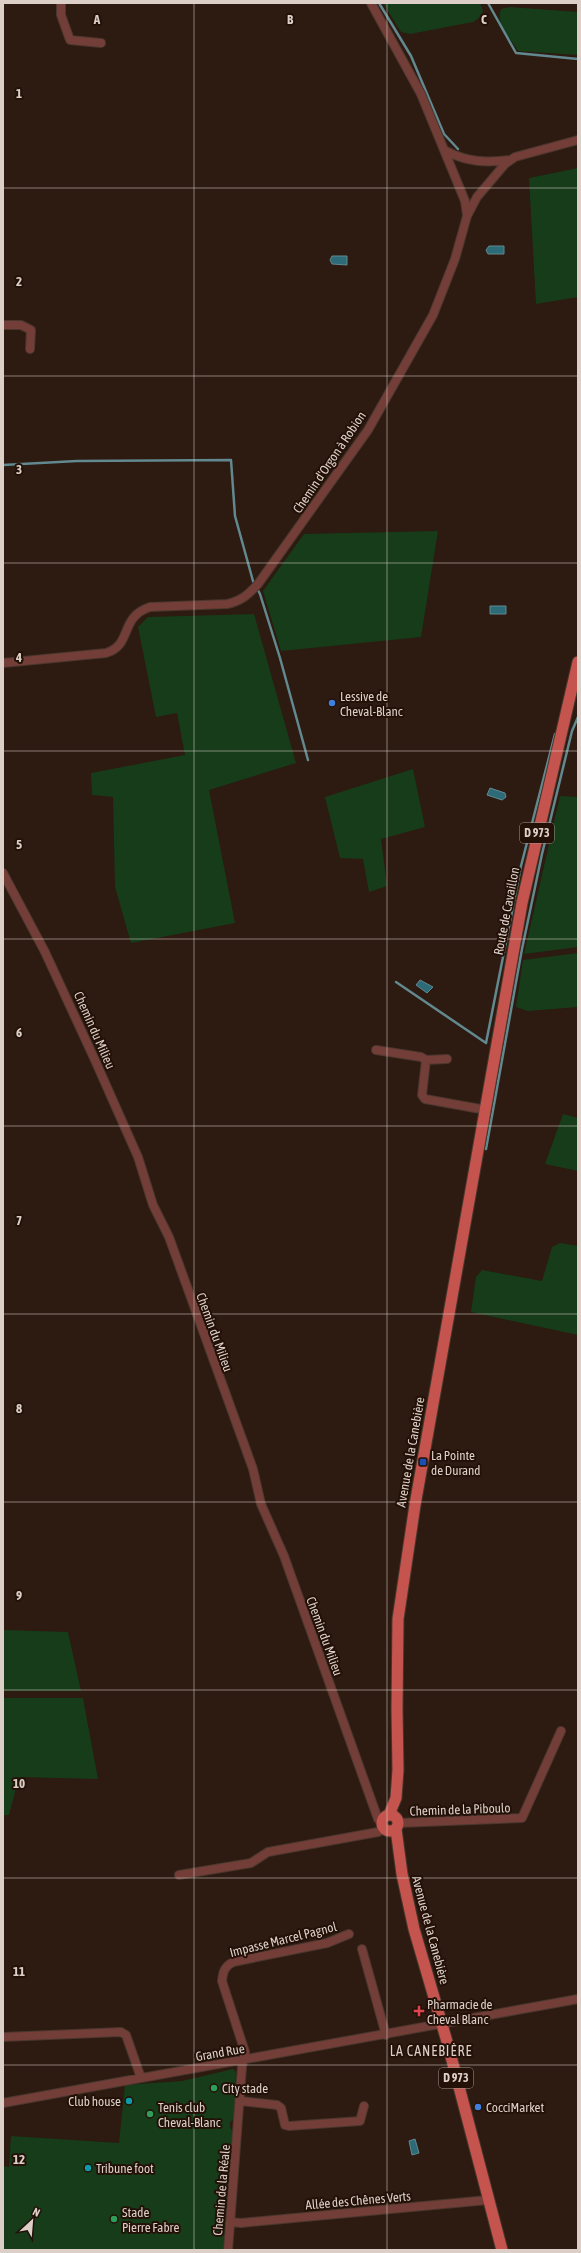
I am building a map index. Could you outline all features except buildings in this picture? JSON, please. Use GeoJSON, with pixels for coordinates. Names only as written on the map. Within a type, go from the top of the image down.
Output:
{"type":"FeatureCollection","features":[{"type":"Feature","properties":{"kind":"main road","name":"Route de Cavaillon"},"geometry":{"type":"LineString","coordinates":[[486,1110],[523,895],[566,720],[578,662]]}},
{"type":"Feature","properties":{"kind":"main road","name":"Route de Cavaillon"},"geometry":{"type":"LineString","coordinates":[[566,720],[578,690]]}},
{"type":"Feature","properties":{"kind":"main road","name":"Avenue de la Canebière"},"geometry":{"type":"LineString","coordinates":[[486,1110],[415,1505],[399,1609],[396,1709],[398,1770],[395,1801],[390,1823],[397,1848],[414,1929],[442,2025],[502,2250]]}},
{"type":"Feature","properties":{"kind":"street"},"geometry":{"type":"LineString","coordinates":[[61,3],[62,15],[70,40],[101,43]]}},
{"type":"Feature","properties":{"kind":"street"},"geometry":{"type":"LineString","coordinates":[[371,3],[421,94],[446,151],[465,201],[467,216]]}},
{"type":"Feature","properties":{"kind":"street","name":"Chemin d'Orgon à Robion"},"geometry":{"type":"LineString","coordinates":[[3,663],[106,653],[115,650],[122,643],[133,616],[140,610],[150,607],[227,604],[238,602],[248,595],[258,584],[368,430],[433,315],[455,259],[467,216],[477,197],[510,160],[526,152],[578,140]]}},
{"type":"Feature","properties":{"kind":"street"},"geometry":{"type":"LineString","coordinates":[[446,151],[461,158],[476,161],[510,160]]}},
{"type":"Feature","properties":{"kind":"street"},"geometry":{"type":"LineString","coordinates":[[3,325],[21,325],[31,330],[30,349]]}},
{"type":"Feature","properties":{"kind":"street","name":"Chemin du Milieu"},"geometry":{"type":"LineString","coordinates":[[3,873],[57,976],[138,1157],[153,1205],[169,1237],[251,1464],[263,1510],[284,1556],[375,1810],[390,1823]]}},
{"type":"Feature","properties":{"kind":"street"},"geometry":{"type":"LineString","coordinates":[[376,1050],[421,1056],[426,1060],[447,1059]]}},
{"type":"Feature","properties":{"kind":"street"},"geometry":{"type":"LineString","coordinates":[[426,1060],[422,1095],[425,1099],[486,1110]]}},
{"type":"Feature","properties":{"kind":"street","name":"Chemin de la Piboulo"},"geometry":{"type":"LineString","coordinates":[[390,1823],[522,1818],[561,1731]]}},
{"type":"Feature","properties":{"kind":"street"},"geometry":{"type":"LineString","coordinates":[[179,1875],[251,1863],[268,1852],[378,1832],[390,1823]]}},
{"type":"Feature","properties":{"kind":"street","name":"Impasse Marcel Pagnol"},"geometry":{"type":"LineString","coordinates":[[244,2060],[245,2052],[222,1981],[223,1972],[226,1966],[233,1962],[327,1943],[349,1934]]}},
{"type":"Feature","properties":{"kind":"street"},"geometry":{"type":"LineString","coordinates":[[362,1949],[386,2035]]}},
{"type":"Feature","properties":{"kind":"street","name":"Grand Rue"},"geometry":{"type":"LineString","coordinates":[[3,2103],[442,2025],[578,1999]]}},
{"type":"Feature","properties":{"kind":"street"},"geometry":{"type":"LineString","coordinates":[[3,2036],[121,2032],[126,2035],[141,2078]]}},
{"type":"Feature","properties":{"kind":"street","name":"Chemin de la Réale"},"geometry":{"type":"LineString","coordinates":[[228,2250],[244,2060]]}},
{"type":"Feature","properties":{"kind":"street"},"geometry":{"type":"LineString","coordinates":[[241,2101],[277,2105],[281,2108],[285,2125],[289,2126],[360,2121],[364,2106]]}},
{"type":"Feature","properties":{"kind":"street","name":"Allée des Chênes Verts"},"geometry":{"type":"LineString","coordinates":[[230,2222],[241,2223],[488,2200]]}},
{"type":"Feature","properties":{"kind":"green space"},"geometry":{"type":"Polygon","coordinates":[[[383,3],[480,3],[483,11],[479,18],[473,22],[410,34],[401,32],[383,3]]]}},
{"type":"Feature","properties":{"kind":"green space"},"geometry":{"type":"Polygon","coordinates":[[[510,7],[578,12],[578,55],[518,51],[502,26],[500,20],[501,9],[510,7]]]}},
{"type":"Feature","properties":{"kind":"green space"},"geometry":{"type":"Polygon","coordinates":[[[578,168],[578,297],[536,304],[529,178],[578,168]]]}},
{"type":"Feature","properties":{"kind":"green space"},"geometry":{"type":"Polygon","coordinates":[[[438,531],[421,637],[281,651],[263,591],[304,534],[438,531]]]}},
{"type":"Feature","properties":{"kind":"green space"},"geometry":{"type":"Polygon","coordinates":[[[254,614],[296,763],[209,790],[235,923],[131,943],[115,887],[113,797],[92,795],[91,773],[185,755],[177,713],[156,717],[138,627],[148,617],[254,614]]]}},
{"type":"Feature","properties":{"kind":"green space"},"geometry":{"type":"Polygon","coordinates":[[[413,769],[425,827],[381,839],[387,886],[369,892],[363,859],[340,858],[325,797],[413,769]]]}},
{"type":"Feature","properties":{"kind":"green space"},"geometry":{"type":"Polygon","coordinates":[[[560,796],[578,797],[578,947],[524,954],[560,796]]]}},
{"type":"Feature","properties":{"kind":"green space"},"geometry":{"type":"Polygon","coordinates":[[[578,953],[578,1007],[528,1011],[516,1007],[523,960],[578,953]]]}},
{"type":"Feature","properties":{"kind":"green space"},"geometry":{"type":"Polygon","coordinates":[[[563,1114],[578,1118],[578,1171],[545,1164],[563,1114]]]}},
{"type":"Feature","properties":{"kind":"green space"},"geometry":{"type":"Polygon","coordinates":[[[560,1243],[578,1246],[578,1335],[471,1312],[476,1277],[482,1270],[542,1281],[552,1247],[560,1243]]]}},
{"type":"Feature","properties":{"kind":"green space"},"geometry":{"type":"Polygon","coordinates":[[[3,1630],[68,1632],[81,1691],[3,1691],[3,1630]]]}},
{"type":"Feature","properties":{"kind":"green space"},"geometry":{"type":"Polygon","coordinates":[[[3,1698],[83,1698],[98,1779],[19,1777],[9,1815],[3,1815],[3,1698]]]}},
{"type":"Feature","properties":{"kind":"green space","name":"Stade Pierre Fabre"},"geometry":{"type":"Polygon","coordinates":[[[233,2069],[236,2072],[235,2119],[230,2122],[230,2127],[233,2132],[223,2250],[3,2250],[3,2166],[9,2167],[11,2136],[119,2143],[125,2085],[182,2081],[233,2069]]]}},
{"type":"Feature","properties":{"kind":"water"},"geometry":{"type":"Polygon","coordinates":[[[489,246],[504,246],[504,254],[488,254],[486,250],[489,246]]]}},
{"type":"Feature","properties":{"kind":"water"},"geometry":{"type":"Polygon","coordinates":[[[332,256],[347,256],[347,265],[332,264],[330,260],[332,256]]]}},
{"type":"Feature","properties":{"kind":"water"},"geometry":{"type":"Polygon","coordinates":[[[490,606],[506,606],[506,614],[490,614],[490,606]]]}},
{"type":"Feature","properties":{"kind":"water"},"geometry":{"type":"Polygon","coordinates":[[[490,788],[505,793],[506,797],[502,800],[487,795],[490,788]]]}},
{"type":"Feature","properties":{"kind":"water"},"geometry":{"type":"Polygon","coordinates":[[[420,980],[433,987],[427,993],[416,985],[420,980]]]}},
{"type":"Feature","properties":{"kind":"water"},"geometry":{"type":"Polygon","coordinates":[[[415,2139],[419,2153],[412,2155],[409,2141],[415,2139]]]}},
{"type":"Feature","properties":{"kind":"waterway"},"geometry":{"type":"LineString","coordinates":[[379,3],[411,56],[444,134],[458,149]]}},
{"type":"Feature","properties":{"kind":"waterway"},"geometry":{"type":"LineString","coordinates":[[488,3],[516,53],[578,59]]}},
{"type":"Feature","properties":{"kind":"waterway"},"geometry":{"type":"LineString","coordinates":[[3,465],[77,461],[231,460],[235,516],[253,581],[260,594],[280,658],[308,760]]}},
{"type":"Feature","properties":{"kind":"waterway"},"geometry":{"type":"LineString","coordinates":[[486,1149],[522,949],[542,854],[572,731],[578,717]]}},
{"type":"Feature","properties":{"kind":"waterway"},"geometry":{"type":"LineString","coordinates":[[396,982],[486,1043],[521,866],[555,734]]}},
{"type":"Feature","properties":{"kind":"place","name":"Lessive de Cheval-Blanc"},"geometry":{"type":"Point","coordinates":[332,703]}},
{"type":"Feature","properties":{"kind":"place","name":"La Pointe de Durand"},"geometry":{"type":"Point","coordinates":[423,1462]}},
{"type":"Feature","properties":{"kind":"place","name":"Pharmacie de Cheval Blanc"},"geometry":{"type":"Point","coordinates":[419,2011]}},
{"type":"Feature","properties":{"kind":"place","name":"City stade"},"geometry":{"type":"Point","coordinates":[214,2088]}},
{"type":"Feature","properties":{"kind":"place","name":"Club house"},"geometry":{"type":"Point","coordinates":[129,2101]}},
{"type":"Feature","properties":{"kind":"place","name":"CocciMarket"},"geometry":{"type":"Point","coordinates":[478,2107]}},
{"type":"Feature","properties":{"kind":"place","name":"Tenis club Cheval-Blanc"},"geometry":{"type":"Point","coordinates":[150,2114]}},
{"type":"Feature","properties":{"kind":"place","name":"Tribune foot"},"geometry":{"type":"Point","coordinates":[88,2168]}},
{"type":"Feature","properties":{"kind":"place","name":"Stade Pierre Fabre"},"geometry":{"type":"Point","coordinates":[114,2219]}},
{"type":"Feature","properties":{"kind":"district","name":"LA CANEBIÈRE"},"geometry":{"type":"Point","coordinates":[431,2051]}}]}
